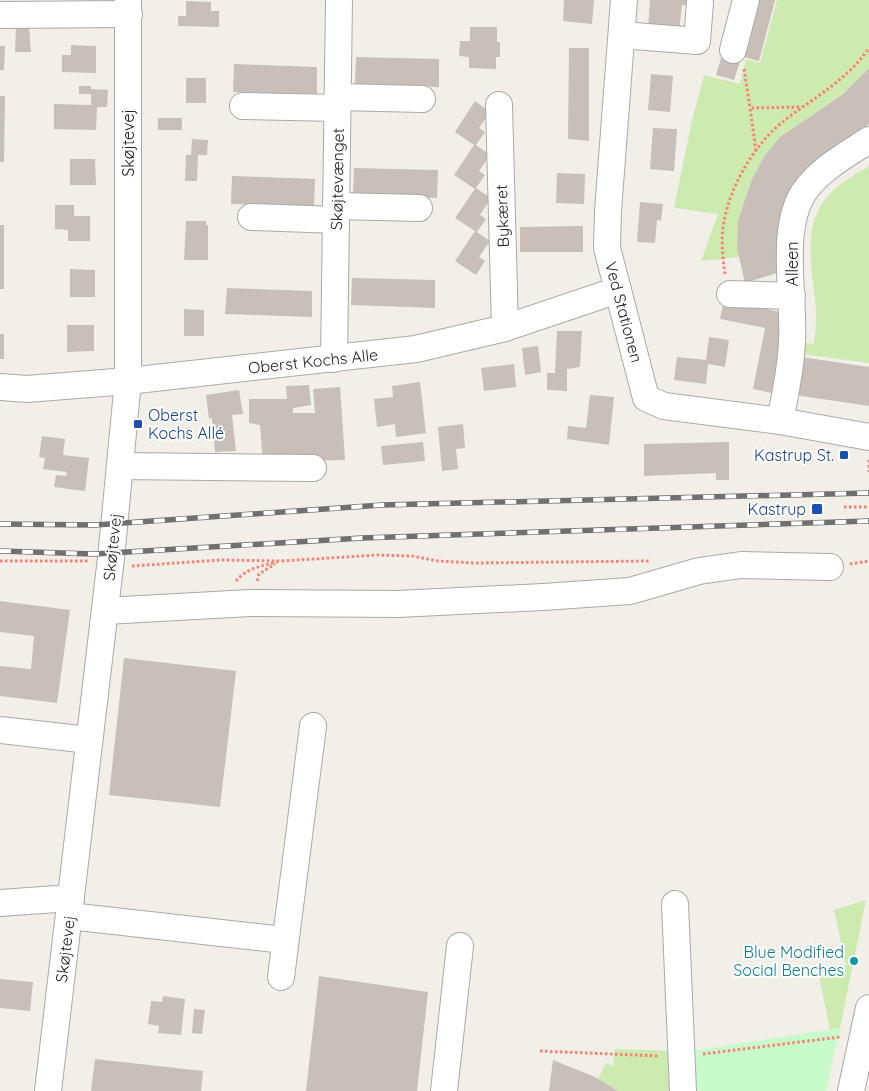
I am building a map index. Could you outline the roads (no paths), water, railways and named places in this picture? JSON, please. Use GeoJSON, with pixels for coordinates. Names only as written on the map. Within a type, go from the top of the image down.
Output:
{"type":"FeatureCollection","features":[{"type":"Feature","properties":{"kind":"street","name":"Skøjtevænget"},"geometry":{"type":"LineString","coordinates":[[334,359],[340,0]]}},
{"type":"Feature","properties":{"kind":"street","name":"Ved Stationen"},"geometry":{"type":"LineString","coordinates":[[624,0],[608,211],[607,248],[646,398],[664,406],[780,421],[869,436]]}},
{"type":"Feature","properties":{"kind":"street"},"geometry":{"type":"LineString","coordinates":[[733,50],[746,0]]}},
{"type":"Feature","properties":{"kind":"street"},"geometry":{"type":"LineString","coordinates":[[622,35],[697,41],[700,3]]}},
{"type":"Feature","properties":{"kind":"street"},"geometry":{"type":"LineString","coordinates":[[0,15],[128,7]]}},
{"type":"Feature","properties":{"kind":"street","name":"Skøjtevej"},"geometry":{"type":"LineString","coordinates":[[48,1091],[110,567],[128,381],[128,7]]}},
{"type":"Feature","properties":{"kind":"street"},"geometry":{"type":"LineString","coordinates":[[242,106],[422,99]]}},
{"type":"Feature","properties":{"kind":"street","name":"Bykæret"},"geometry":{"type":"LineString","coordinates":[[499,105],[505,328]]}},
{"type":"Feature","properties":{"kind":"street","name":"Alleen"},"geometry":{"type":"LineString","coordinates":[[780,421],[792,342],[791,240],[794,215],[804,192],[824,170],[869,140]]}},
{"type":"Feature","properties":{"kind":"street"},"geometry":{"type":"LineString","coordinates":[[251,217],[419,208]]}},
{"type":"Feature","properties":{"kind":"street","name":"Oberst Kochs Alle"},"geometry":{"type":"LineString","coordinates":[[0,388],[28,388],[128,381],[416,349],[505,328],[618,290]]}},
{"type":"Feature","properties":{"kind":"street"},"geometry":{"type":"LineString","coordinates":[[730,294],[792,296]]}},
{"type":"Feature","properties":{"kind":"street"},"geometry":{"type":"LineString","coordinates":[[120,466],[313,468]]}},
{"type":"Feature","properties":{"kind":"street"},"geometry":{"type":"LineString","coordinates":[[104,611],[250,603],[398,604],[543,597],[630,590],[699,571],[741,565],[830,567]]}},
{"type":"Feature","properties":{"kind":"street"},"geometry":{"type":"LineString","coordinates":[[280,976],[313,726]]}},
{"type":"Feature","properties":{"kind":"street"},"geometry":{"type":"LineString","coordinates":[[0,730],[89,740]]}},
{"type":"Feature","properties":{"kind":"street"},"geometry":{"type":"LineString","coordinates":[[0,903],[70,907],[284,940]]}},
{"type":"Feature","properties":{"kind":"street"},"geometry":{"type":"LineString","coordinates":[[675,904],[683,1091]]}},
{"type":"Feature","properties":{"kind":"street"},"geometry":{"type":"LineString","coordinates":[[444,1091],[460,946]]}},
{"type":"Feature","properties":{"kind":"street"},"geometry":{"type":"LineString","coordinates":[[851,1091],[869,1008]]}},
{"type":"Feature","properties":{"kind":"railway"},"geometry":{"type":"LineString","coordinates":[[0,524],[95,525],[382,505],[869,493]]}},
{"type":"Feature","properties":{"kind":"railway"},"geometry":{"type":"LineString","coordinates":[[0,551],[94,554],[362,538],[869,521]]}},
{"type":"Feature","properties":{"kind":"place","name":"Oberst Kochs Allé"},"geometry":{"type":"Point","coordinates":[138,424]}},
{"type":"Feature","properties":{"kind":"place","name":"Kastrup St."},"geometry":{"type":"Point","coordinates":[844,455]}},
{"type":"Feature","properties":{"kind":"place","name":"Kastrup"},"geometry":{"type":"Point","coordinates":[817,509]}},
{"type":"Feature","properties":{"kind":"place","name":"Blue Modified Social Benches"},"geometry":{"type":"Point","coordinates":[854,961]}}]}
